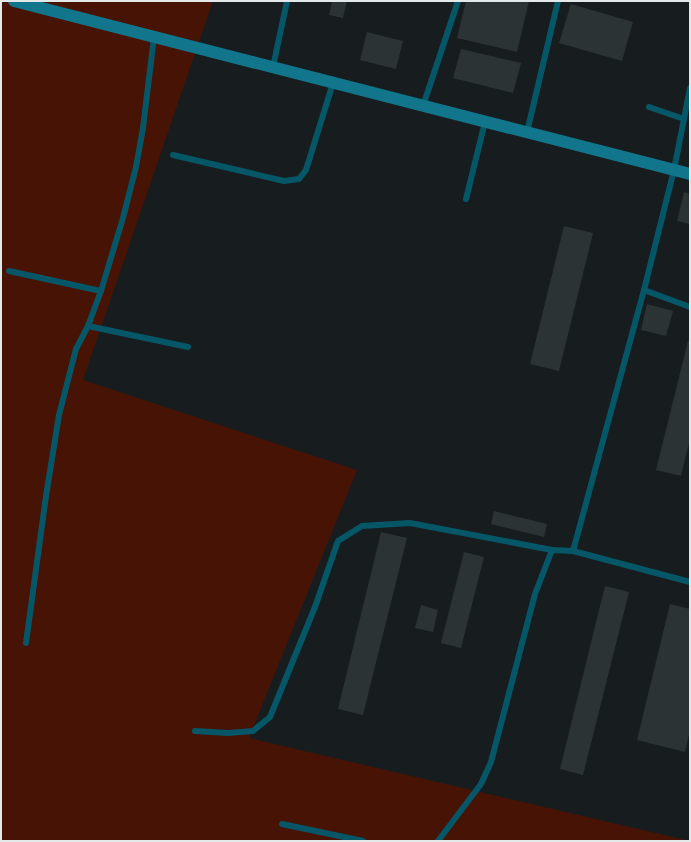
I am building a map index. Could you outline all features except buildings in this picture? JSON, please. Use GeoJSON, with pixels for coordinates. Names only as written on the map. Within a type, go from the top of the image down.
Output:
{"type":"FeatureCollection","features":[{"type":"Feature","properties":{"kind":"main road"},"geometry":{"type":"LineString","coordinates":[[14,1],[690,174]]}},
{"type":"Feature","properties":{"kind":"lane"},"geometry":{"type":"LineString","coordinates":[[273,67],[287,1]]}},
{"type":"Feature","properties":{"kind":"lane"},"geometry":{"type":"LineString","coordinates":[[423,106],[458,1]]}},
{"type":"Feature","properties":{"kind":"lane"},"geometry":{"type":"LineString","coordinates":[[527,132],[558,1]]}},
{"type":"Feature","properties":{"kind":"lane"},"geometry":{"type":"LineString","coordinates":[[26,643],[58,415],[76,349],[88,326],[101,291],[124,218],[143,128],[154,37]]}},
{"type":"Feature","properties":{"kind":"lane"},"geometry":{"type":"LineString","coordinates":[[173,155],[284,181],[299,180],[306,170],[333,82]]}},
{"type":"Feature","properties":{"kind":"lane"},"geometry":{"type":"LineString","coordinates":[[573,551],[644,290],[674,170],[690,88]]}},
{"type":"Feature","properties":{"kind":"lane"},"geometry":{"type":"LineString","coordinates":[[649,107],[684,119]]}},
{"type":"Feature","properties":{"kind":"lane"},"geometry":{"type":"LineString","coordinates":[[466,199],[485,122]]}},
{"type":"Feature","properties":{"kind":"lane"},"geometry":{"type":"LineString","coordinates":[[9,271],[101,291]]}},
{"type":"Feature","properties":{"kind":"lane"},"geometry":{"type":"LineString","coordinates":[[644,290],[690,307]]}},
{"type":"Feature","properties":{"kind":"lane"},"geometry":{"type":"LineString","coordinates":[[88,326],[188,347]]}},
{"type":"Feature","properties":{"kind":"lane"},"geometry":{"type":"LineString","coordinates":[[195,731],[228,734],[253,731],[270,717],[315,606],[338,541],[362,526],[410,523],[552,550],[573,551],[690,582]]}},
{"type":"Feature","properties":{"kind":"lane"},"geometry":{"type":"LineString","coordinates":[[438,841],[482,784],[491,762],[535,594],[552,550]]}},
{"type":"Feature","properties":{"kind":"lane"},"geometry":{"type":"LineString","coordinates":[[282,824],[363,841]]}},
{"type":"Feature","properties":{"kind":"shaded area"},"geometry":{"type":"Polygon","coordinates":[[[1,1],[213,1],[83,380],[357,470],[249,738],[690,841],[1,841],[1,1]]]}}]}
